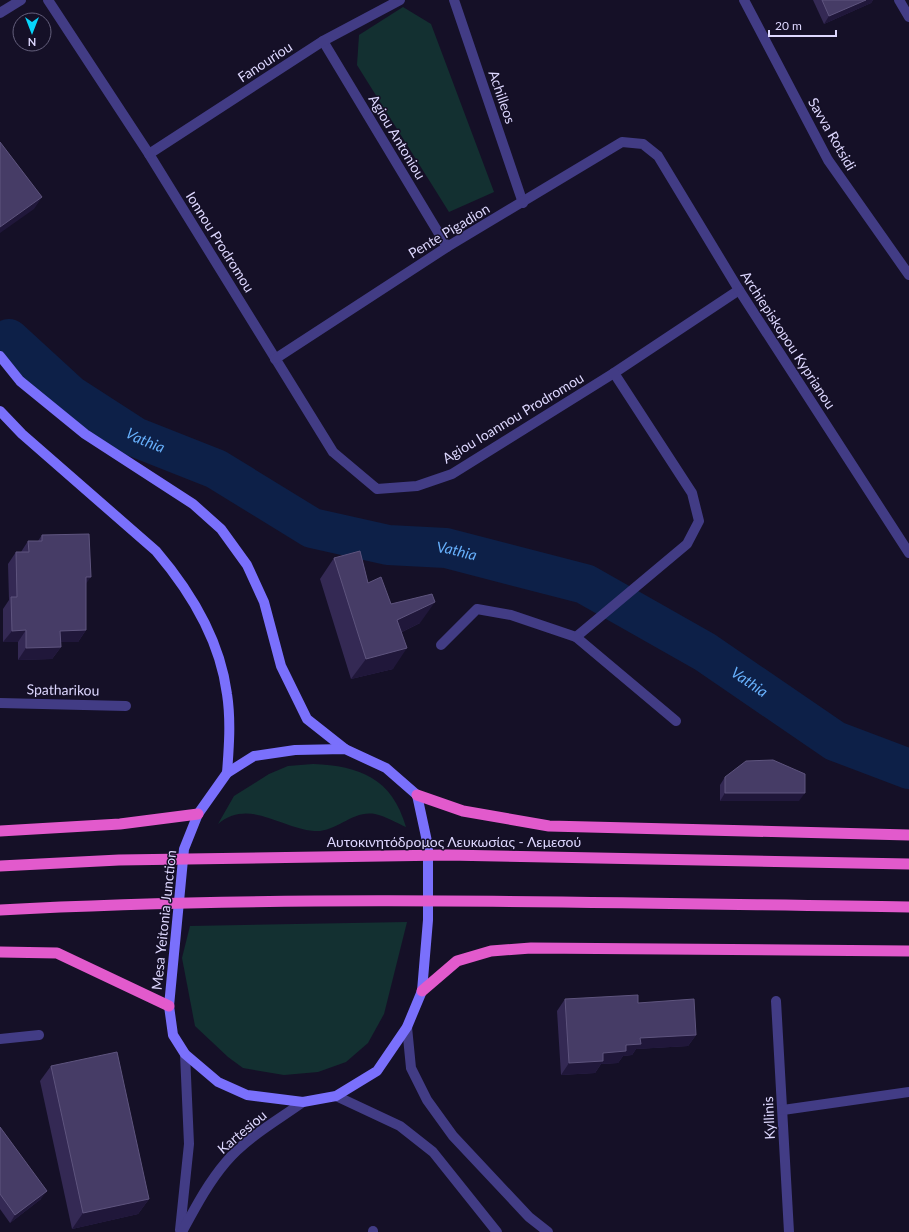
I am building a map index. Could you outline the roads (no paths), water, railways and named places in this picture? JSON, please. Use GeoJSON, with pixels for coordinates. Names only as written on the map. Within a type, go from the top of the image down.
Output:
{"type":"FeatureCollection","features":[{"type":"Feature","properties":{"kind":"highway"},"geometry":{"type":"LineString","coordinates":[[417,795],[463,811],[549,826],[909,834]]}},
{"type":"Feature","properties":{"kind":"highway"},"geometry":{"type":"LineString","coordinates":[[0,831],[120,824],[198,814]]}},
{"type":"Feature","properties":{"kind":"highway","name":"Αυτοκινητόδρομος Λευκωσίας - Λεμεσού"},"geometry":{"type":"LineString","coordinates":[[0,866],[119,860],[447,855],[909,864]]}},
{"type":"Feature","properties":{"kind":"highway"},"geometry":{"type":"LineString","coordinates":[[0,910],[117,904],[447,901],[909,907]]}},
{"type":"Feature","properties":{"kind":"highway"},"geometry":{"type":"LineString","coordinates":[[422,991],[457,961],[491,951],[531,948],[909,951]]}},
{"type":"Feature","properties":{"kind":"highway"},"geometry":{"type":"LineString","coordinates":[[0,952],[57,953],[169,1006]]}},
{"type":"Feature","properties":{"kind":"main road"},"geometry":{"type":"LineString","coordinates":[[0,356],[20,381],[85,434],[192,504],[221,529],[247,565],[264,602],[281,666],[307,719],[345,749]]}},
{"type":"Feature","properties":{"kind":"main road"},"geometry":{"type":"LineString","coordinates":[[0,411],[22,434],[156,551],[175,573],[202,617],[218,653],[227,694],[230,731],[227,773]]}},
{"type":"Feature","properties":{"kind":"main road","name":"Mesa Yeitonia Junction"},"geometry":{"type":"LineString","coordinates":[[345,749],[386,768],[417,795],[428,846],[428,920],[422,991],[407,1027],[377,1071],[336,1096],[303,1102],[247,1095],[218,1082],[185,1054],[173,1035],[169,1006],[184,849],[198,814],[227,773],[254,756],[295,750],[345,749]]}},
{"type":"Feature","properties":{"kind":"street"},"geometry":{"type":"LineString","coordinates":[[0,13],[21,0]]}},
{"type":"Feature","properties":{"kind":"street","name":"Ionnou Prodromou"},"geometry":{"type":"LineString","coordinates":[[48,0],[149,154],[332,452],[377,489]]}},
{"type":"Feature","properties":{"kind":"street","name":"Fanouriou"},"geometry":{"type":"LineString","coordinates":[[149,154],[323,41],[400,0]]}},
{"type":"Feature","properties":{"kind":"street","name":"Achilleos"},"geometry":{"type":"LineString","coordinates":[[454,0],[522,202]]}},
{"type":"Feature","properties":{"kind":"street","name":"Savva Rotsidi"},"geometry":{"type":"LineString","coordinates":[[744,0],[828,160],[909,275]]}},
{"type":"Feature","properties":{"kind":"street"},"geometry":{"type":"LineString","coordinates":[[899,0],[909,17]]}},
{"type":"Feature","properties":{"kind":"street","name":"Agiou Antoniou"},"geometry":{"type":"LineString","coordinates":[[323,41],[447,247]]}},
{"type":"Feature","properties":{"kind":"street","name":"Pente Pigadion"},"geometry":{"type":"LineString","coordinates":[[275,359],[447,247],[622,142],[643,144]]}},
{"type":"Feature","properties":{"kind":"street","name":"Archiepiskopou Kyprianou"},"geometry":{"type":"LineString","coordinates":[[643,144],[658,156],[739,290],[909,553]]}},
{"type":"Feature","properties":{"kind":"street","name":"Agiou Ioannou Prodromou"},"geometry":{"type":"LineString","coordinates":[[377,489],[417,486],[452,474],[614,373],[739,290]]}},
{"type":"Feature","properties":{"kind":"street"},"geometry":{"type":"LineString","coordinates":[[576,636],[606,613],[687,544],[699,521],[692,494],[614,373]]}},
{"type":"Feature","properties":{"kind":"street"},"geometry":{"type":"LineString","coordinates":[[441,646],[477,609],[511,615],[576,636],[676,721]]}},
{"type":"Feature","properties":{"kind":"street","name":"Spatharikou"},"geometry":{"type":"LineString","coordinates":[[0,703],[126,706]]}},
{"type":"Feature","properties":{"kind":"street","name":"Kyllinis"},"geometry":{"type":"LineString","coordinates":[[776,1001],[789,1232]]}},
{"type":"Feature","properties":{"kind":"street"},"geometry":{"type":"LineString","coordinates":[[407,1027],[411,1068],[427,1100],[453,1136],[529,1217],[548,1232]]}},
{"type":"Feature","properties":{"kind":"street"},"geometry":{"type":"LineString","coordinates":[[0,1039],[39,1035]]}},
{"type":"Feature","properties":{"kind":"street","name":"Kartesiou"},"geometry":{"type":"LineString","coordinates":[[181,1232],[189,1144],[185,1054]]}},
{"type":"Feature","properties":{"kind":"street"},"geometry":{"type":"LineString","coordinates":[[783,1110],[909,1092]]}},
{"type":"Feature","properties":{"kind":"street"},"geometry":{"type":"LineString","coordinates":[[336,1096],[400,1126],[433,1152],[497,1232]]}},
{"type":"Feature","properties":{"kind":"street","name":"Kartesiou"},"geometry":{"type":"LineString","coordinates":[[181,1232],[197,1203],[226,1161],[251,1139],[303,1102]]}},
{"type":"Feature","properties":{"kind":"waterway","name":"Vathia"},"geometry":{"type":"LineString","coordinates":[[9,339],[70,395],[135,437],[216,469],[312,528],[388,545],[446,548],[585,584],[705,652],[835,741],[909,769]]}}]}
